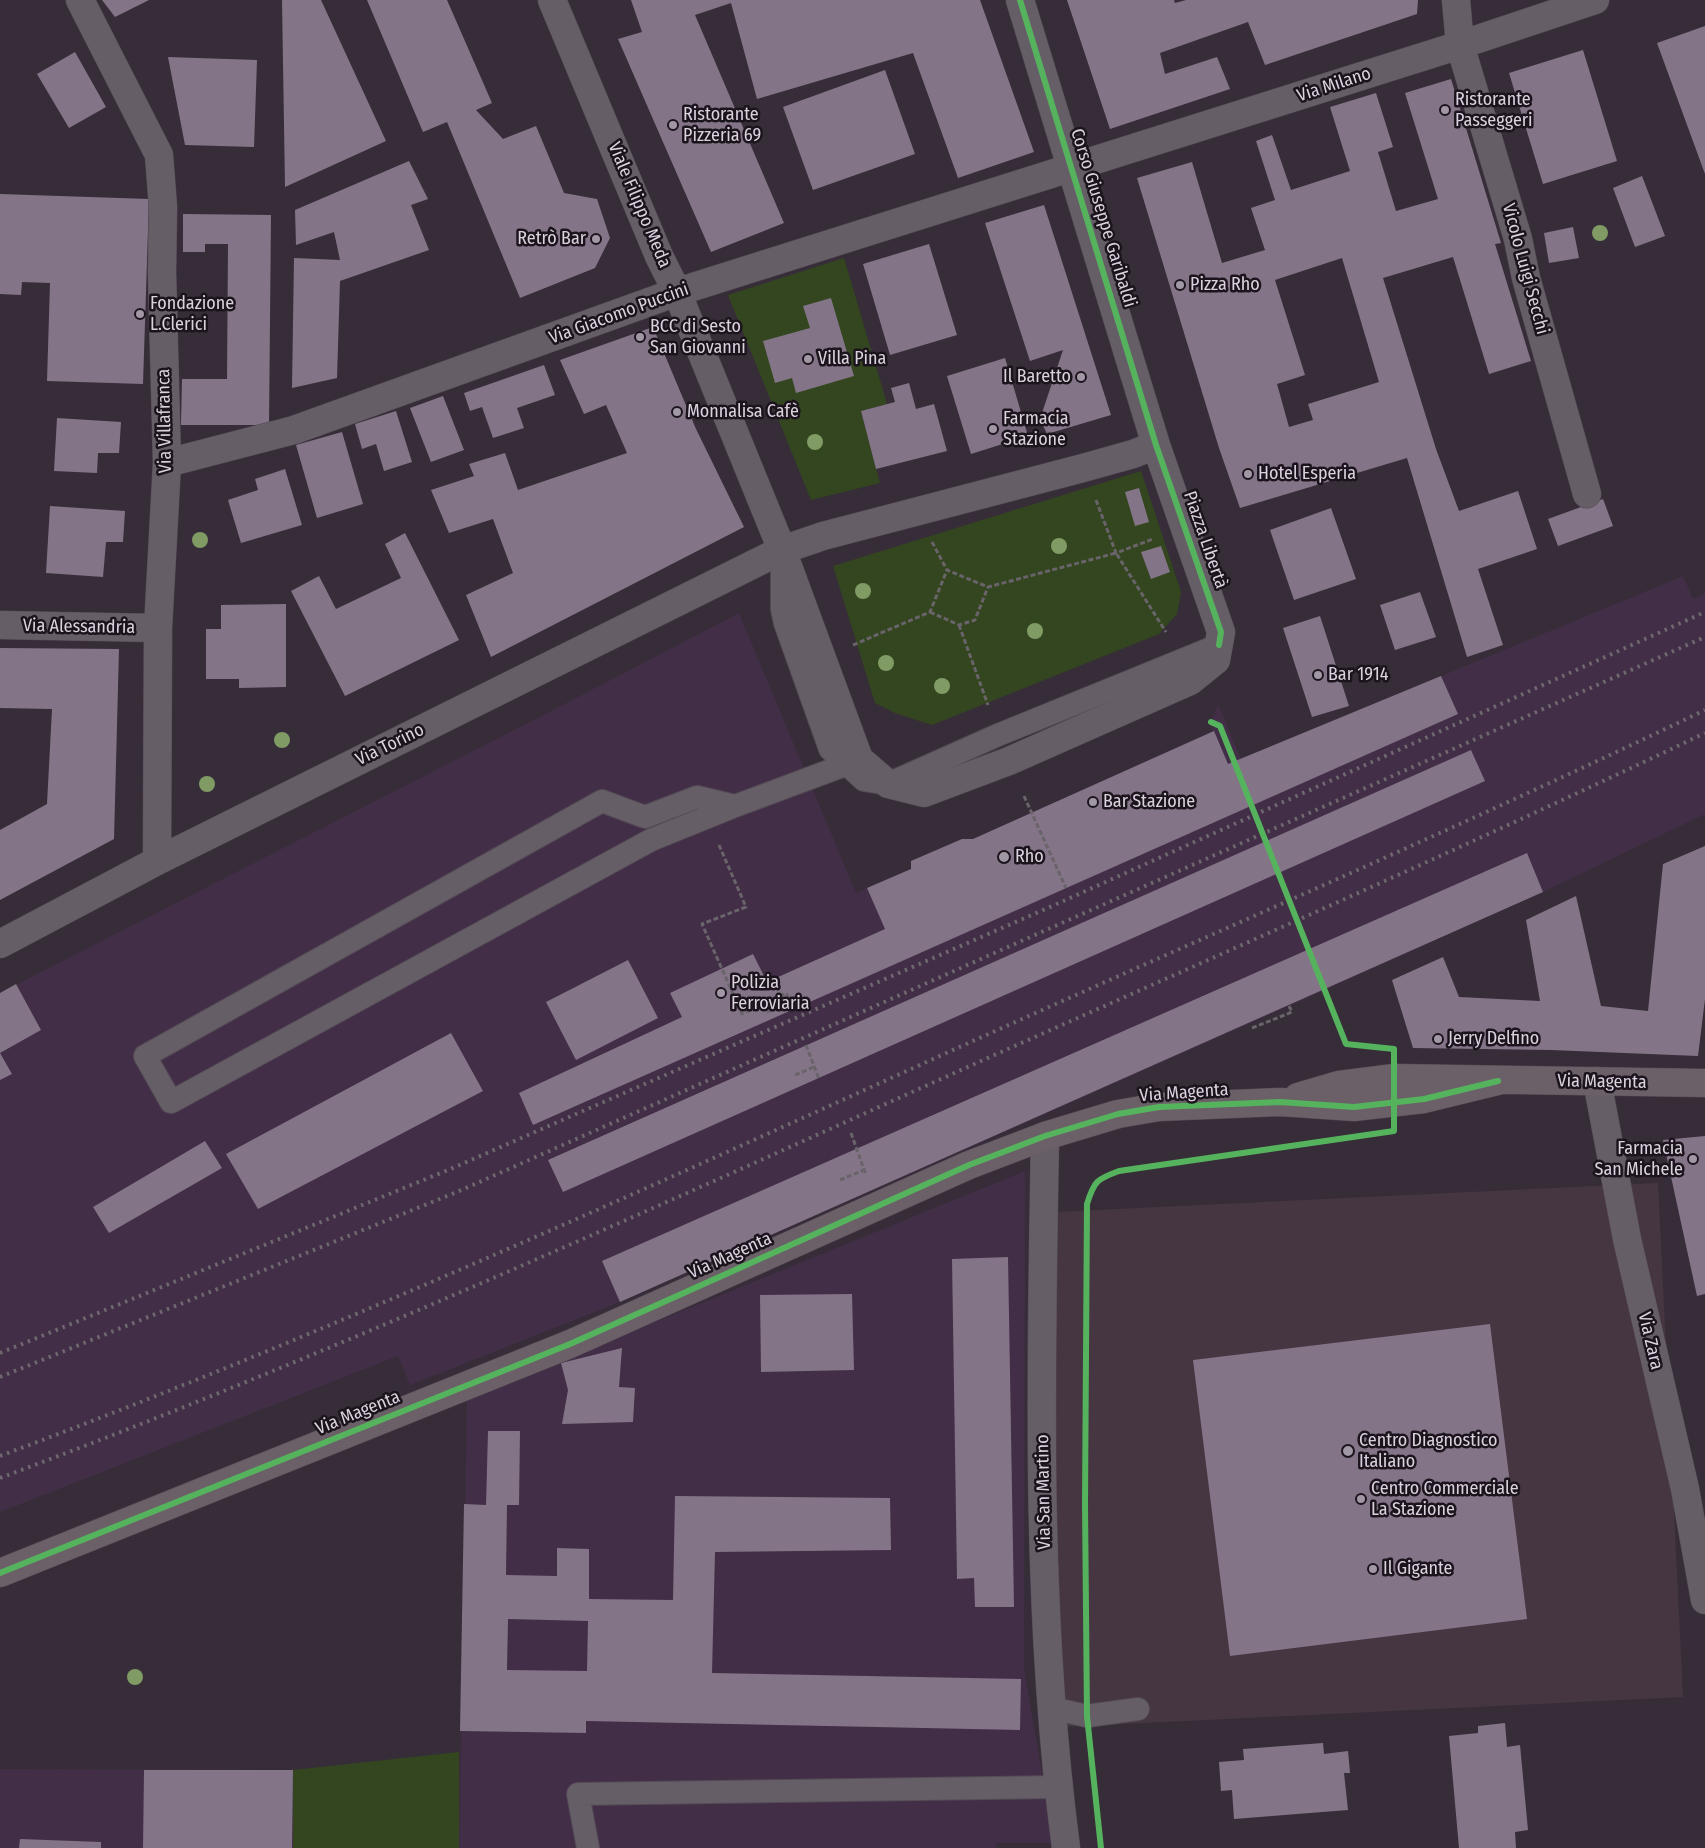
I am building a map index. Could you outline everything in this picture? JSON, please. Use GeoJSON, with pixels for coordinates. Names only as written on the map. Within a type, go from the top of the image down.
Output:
{"type":"FeatureCollection","features":[{"type":"Feature","properties":{"kind":"street","name":"Via Villafranca"},"geometry":{"type":"LineString","coordinates":[[80,0],[159,155],[163,207],[162,272],[167,464],[158,628],[157,861]]}},
{"type":"Feature","properties":{"kind":"street","name":"Viale Filippo Meda"},"geometry":{"type":"LineString","coordinates":[[552,0],[655,247],[677,292],[782,550]]}},
{"type":"Feature","properties":{"kind":"street","name":"Corso Giuseppe Garibaldi"},"geometry":{"type":"LineString","coordinates":[[1020,0],[1156,445]]}},
{"type":"Feature","properties":{"kind":"street","name":"Vicolo Luigi Secchi"},"geometry":{"type":"LineString","coordinates":[[1456,0],[1460,45],[1518,239],[1526,278],[1587,494]]}},
{"type":"Feature","properties":{"kind":"street","name":"Via Milano"},"geometry":{"type":"LineString","coordinates":[[1072,167],[1460,45],[1595,0]]}},
{"type":"Feature","properties":{"kind":"street","name":"Via Giacomo Puccini"},"geometry":{"type":"LineString","coordinates":[[167,464],[294,430],[677,292],[1072,167]]}},
{"type":"Feature","properties":{"kind":"street"},"geometry":{"type":"LineString","coordinates":[[782,550],[823,536],[1133,454],[1156,445]]}},
{"type":"Feature","properties":{"kind":"street","name":"Piazza Libertà"},"geometry":{"type":"LineString","coordinates":[[782,550],[859,759],[888,784],[924,792],[1009,762],[1190,681],[1216,660],[1221,632],[1156,445]]}},
{"type":"Feature","properties":{"kind":"street","name":"Via Torino"},"geometry":{"type":"LineString","coordinates":[[0,944],[157,861],[782,550]]}},
{"type":"Feature","properties":{"kind":"street","name":"Via Alessandria"},"geometry":{"type":"LineString","coordinates":[[0,625],[158,628]]}},
{"type":"Feature","properties":{"kind":"street","name":"Via Magenta"},"geometry":{"type":"LineString","coordinates":[[0,1573],[570,1344],[969,1165],[1045,1136],[1118,1114],[1160,1107],[1280,1102],[1354,1107],[1424,1099],[1498,1080],[1705,1084]]}},
{"type":"Feature","properties":{"kind":"street","name":"Via Zara"},"geometry":{"type":"LineString","coordinates":[[1597,1081],[1627,1239],[1695,1487],[1705,1600]]}},
{"type":"Feature","properties":{"kind":"street","name":"Via San Martino"},"geometry":{"type":"LineString","coordinates":[[1045,1136],[1041,1340],[1044,1523],[1051,1708],[1066,1848]]}},
{"type":"Feature","properties":{"kind":"lane"},"geometry":{"type":"LineString","coordinates":[[782,550],[782,609],[785,623],[830,749],[845,765],[864,780],[888,784]]}},
{"type":"Feature","properties":{"kind":"lane"},"geometry":{"type":"LineString","coordinates":[[735,806],[697,797],[645,817],[602,801],[144,1056],[171,1102],[651,840],[845,765]]}},
{"type":"Feature","properties":{"kind":"lane"},"geometry":{"type":"LineString","coordinates":[[1051,1708],[1087,1716],[1138,1709]]}},
{"type":"Feature","properties":{"kind":"lane"},"geometry":{"type":"LineString","coordinates":[[588,1848],[578,1794],[1058,1787]]}},
{"type":"Feature","properties":{"kind":"path"},"geometry":{"type":"LineString","coordinates":[[1083,468],[1116,553],[1170,639]]}},
{"type":"Feature","properties":{"kind":"path"},"geometry":{"type":"LineString","coordinates":[[822,658],[930,612],[947,570],[988,587],[1116,553]]}},
{"type":"Feature","properties":{"kind":"path"},"geometry":{"type":"LineString","coordinates":[[930,612],[960,625],[975,620],[988,587]]}},
{"type":"Feature","properties":{"kind":"path"},"geometry":{"type":"LineString","coordinates":[[960,625],[990,709]]}},
{"type":"Feature","properties":{"kind":"path"},"geometry":{"type":"LineString","coordinates":[[1211,722],[1220,726],[1234,760]]}},
{"type":"Feature","properties":{"kind":"path"},"geometry":{"type":"LineString","coordinates":[[1024,796],[1066,888]]}},
{"type":"Feature","properties":{"kind":"path"},"geometry":{"type":"LineString","coordinates":[[707,817],[746,907],[702,924],[742,1014],[786,993],[795,1008]]}},
{"type":"Feature","properties":{"kind":"path"},"geometry":{"type":"LineString","coordinates":[[767,1012],[792,1001]]}},
{"type":"Feature","properties":{"kind":"path"},"geometry":{"type":"LineString","coordinates":[[1252,1028],[1292,1012],[1290,1006]]}},
{"type":"Feature","properties":{"kind":"path"},"geometry":{"type":"LineString","coordinates":[[1336,1020],[1346,1044],[1365,1046]]}},
{"type":"Feature","properties":{"kind":"path"},"geometry":{"type":"LineString","coordinates":[[806,1045],[818,1079]]}},
{"type":"Feature","properties":{"kind":"path"},"geometry":{"type":"LineString","coordinates":[[795,1075],[814,1067]]}},
{"type":"Feature","properties":{"kind":"path"},"geometry":{"type":"LineString","coordinates":[[840,1180],[864,1170],[850,1133]]}},
{"type":"Feature","properties":{"kind":"shaded area"},"geometry":{"type":"Polygon","coordinates":[[[1683,576],[1693,599],[1705,594],[1705,814],[1543,892],[620,1302],[410,1385],[398,1356],[0,1512],[0,993],[739,613],[856,893],[911,869],[911,861],[962,839],[973,839],[1213,731],[1211,722],[1218,704],[1241,759],[1683,576]]]}},
{"type":"Feature","properties":{"kind":"shaded area"},"geometry":{"type":"Polygon","coordinates":[[[1025,1171],[1024,1669],[1054,1843],[996,1843],[997,1848],[459,1848],[467,1399],[1025,1171]]]}},
{"type":"Feature","properties":{"kind":"shaded area"},"geometry":{"type":"Polygon","coordinates":[[[1658,1183],[1683,1697],[1060,1727],[1035,1213],[1658,1183]]]}},
{"type":"Feature","properties":{"kind":"shaded area"},"geometry":{"type":"Polygon","coordinates":[[[0,1769],[293,1770],[293,1848],[0,1848],[0,1769]]]}},
{"type":"Feature","properties":{"kind":"green space"},"geometry":{"type":"Polygon","coordinates":[[[844,258],[887,404],[861,411],[880,483],[811,500],[728,295],[844,258]]]}},
{"type":"Feature","properties":{"kind":"green space"},"geometry":{"type":"Polygon","coordinates":[[[1141,471],[1181,592],[1177,614],[1159,634],[932,725],[895,713],[875,703],[833,566],[1141,471]]]}},
{"type":"Feature","properties":{"kind":"green space"},"geometry":{"type":"Polygon","coordinates":[[[459,1752],[459,1848],[293,1848],[293,1770],[459,1752]]]}},
{"type":"Feature","properties":{"kind":"building"},"geometry":{"type":"Polygon","coordinates":[[[102,0],[149,0],[115,17],[102,0]]]}},
{"type":"Feature","properties":{"kind":"building"},"geometry":{"type":"Polygon","coordinates":[[[282,0],[321,0],[386,141],[285,187],[282,0]]]}},
{"type":"Feature","properties":{"kind":"building"},"geometry":{"type":"Polygon","coordinates":[[[367,0],[447,0],[492,103],[476,110],[503,139],[536,126],[564,193],[597,199],[610,238],[595,268],[520,298],[447,122],[423,132],[367,0]]]}},
{"type":"Feature","properties":{"kind":"building"},"geometry":{"type":"Polygon","coordinates":[[[631,0],[980,0],[1034,152],[958,178],[913,53],[757,99],[731,3],[695,15],[784,223],[711,252],[618,39],[642,32],[631,0]]]}},
{"type":"Feature","properties":{"kind":"building"},"geometry":{"type":"Polygon","coordinates":[[[1067,0],[1174,0],[1175,3],[1186,0],[1418,0],[1417,14],[1265,65],[1248,22],[1160,53],[1165,74],[1217,57],[1230,89],[1110,129],[1067,0]]]}},
{"type":"Feature","properties":{"kind":"building"},"geometry":{"type":"Polygon","coordinates":[[[1705,26],[1705,174],[1657,43],[1705,26]]]}},
{"type":"Feature","properties":{"kind":"building"},"geometry":{"type":"Polygon","coordinates":[[[1583,50],[1617,161],[1543,184],[1509,73],[1583,50]]]}},
{"type":"Feature","properties":{"kind":"building"},"geometry":{"type":"Polygon","coordinates":[[[75,52],[106,107],[69,128],[37,74],[75,52]]]}},
{"type":"Feature","properties":{"kind":"building"},"geometry":{"type":"Polygon","coordinates":[[[168,57],[257,60],[254,147],[185,145],[168,57]]]}},
{"type":"Feature","properties":{"kind":"building"},"geometry":{"type":"Polygon","coordinates":[[[885,70],[915,154],[813,190],[783,107],[885,70]]]}},
{"type":"Feature","properties":{"kind":"building"},"geometry":{"type":"Polygon","coordinates":[[[1451,79],[1501,243],[1495,244],[1531,361],[1489,374],[1453,257],[1383,278],[1436,449],[1459,511],[1518,491],[1537,549],[1478,569],[1503,645],[1467,657],[1407,458],[1240,508],[1219,448],[1137,178],[1192,162],[1222,263],[1265,250],[1251,208],[1275,200],[1256,141],[1272,135],[1291,190],[1350,171],[1330,107],[1376,93],[1393,147],[1378,152],[1396,211],[1438,199],[1405,93],[1451,79]],[[1342,258],[1275,280],[1305,375],[1277,384],[1289,427],[1313,420],[1308,404],[1379,382],[1342,258]]]}},
{"type":"Feature","properties":{"kind":"building"},"geometry":{"type":"Polygon","coordinates":[[[409,161],[428,199],[411,205],[429,250],[340,281],[337,378],[292,388],[294,258],[340,260],[334,232],[296,245],[295,210],[409,161]]]}},
{"type":"Feature","properties":{"kind":"building"},"geometry":{"type":"Polygon","coordinates":[[[1642,176],[1665,236],[1635,247],[1613,188],[1642,176]]]}},
{"type":"Feature","properties":{"kind":"building"},"geometry":{"type":"Polygon","coordinates":[[[0,194],[149,199],[143,384],[47,381],[50,283],[22,282],[21,295],[0,294],[0,194]]]}},
{"type":"Feature","properties":{"kind":"building"},"geometry":{"type":"Polygon","coordinates":[[[1044,205],[1111,415],[1047,434],[1040,419],[1063,350],[1030,361],[985,223],[1044,205]]]}},
{"type":"Feature","properties":{"kind":"building"},"geometry":{"type":"Polygon","coordinates":[[[183,214],[271,215],[269,425],[181,425],[182,379],[227,379],[228,244],[205,244],[205,252],[183,252],[183,214]]]}},
{"type":"Feature","properties":{"kind":"building"},"geometry":{"type":"Polygon","coordinates":[[[1573,227],[1579,258],[1549,263],[1544,233],[1573,227]]]}},
{"type":"Feature","properties":{"kind":"building"},"geometry":{"type":"Polygon","coordinates":[[[929,244],[957,335],[890,355],[863,264],[929,244]]]}},
{"type":"Feature","properties":{"kind":"building","name":"Villa Pina"},"geometry":{"type":"Polygon","coordinates":[[[831,298],[854,376],[796,393],[792,378],[775,383],[763,341],[810,328],[803,306],[831,298]]]}},
{"type":"Feature","properties":{"kind":"building"},"geometry":{"type":"Polygon","coordinates":[[[653,327],[696,429],[744,527],[491,657],[466,595],[513,573],[493,519],[449,533],[431,490],[474,476],[469,464],[505,453],[518,490],[627,453],[606,405],[584,414],[560,360],[653,327]]]}},
{"type":"Feature","properties":{"kind":"building"},"geometry":{"type":"Polygon","coordinates":[[[1005,358],[1028,436],[971,454],[947,376],[1005,358]]]}},
{"type":"Feature","properties":{"kind":"building"},"geometry":{"type":"Polygon","coordinates":[[[544,365],[555,395],[517,408],[524,428],[493,438],[482,407],[470,411],[464,393],[544,365]]]}},
{"type":"Feature","properties":{"kind":"building"},"geometry":{"type":"Polygon","coordinates":[[[909,383],[916,409],[934,404],[947,451],[876,469],[861,411],[895,402],[891,388],[909,383]]]}},
{"type":"Feature","properties":{"kind":"building"},"geometry":{"type":"Polygon","coordinates":[[[443,396],[464,450],[431,462],[410,408],[443,396]]]}},
{"type":"Feature","properties":{"kind":"building"},"geometry":{"type":"Polygon","coordinates":[[[396,411],[412,462],[384,471],[376,444],[362,449],[355,424],[396,411]]]}},
{"type":"Feature","properties":{"kind":"building"},"geometry":{"type":"Polygon","coordinates":[[[57,418],[121,422],[119,453],[98,453],[97,473],[54,471],[57,418]]]}},
{"type":"Feature","properties":{"kind":"building"},"geometry":{"type":"Polygon","coordinates":[[[342,432],[363,504],[317,518],[296,445],[342,432]]]}},
{"type":"Feature","properties":{"kind":"building"},"geometry":{"type":"Polygon","coordinates":[[[285,469],[302,525],[241,543],[228,500],[258,490],[255,479],[285,469]]]}},
{"type":"Feature","properties":{"kind":"building"},"geometry":{"type":"Polygon","coordinates":[[[1139,488],[1149,522],[1135,526],[1125,492],[1139,488]]]}},
{"type":"Feature","properties":{"kind":"building"},"geometry":{"type":"Polygon","coordinates":[[[1603,499],[1613,526],[1558,546],[1548,519],[1603,499]]]}},
{"type":"Feature","properties":{"kind":"building"},"geometry":{"type":"Polygon","coordinates":[[[50,506],[125,511],[123,542],[106,542],[103,577],[46,573],[50,506]]]}},
{"type":"Feature","properties":{"kind":"building"},"geometry":{"type":"Polygon","coordinates":[[[1331,508],[1356,579],[1294,600],[1270,530],[1331,508]]]}},
{"type":"Feature","properties":{"kind":"building"},"geometry":{"type":"Polygon","coordinates":[[[405,533],[459,640],[345,696],[291,591],[319,576],[336,609],[401,578],[385,544],[405,533]]]}},
{"type":"Feature","properties":{"kind":"building"},"geometry":{"type":"Polygon","coordinates":[[[1161,546],[1170,572],[1151,579],[1141,552],[1161,546]]]}},
{"type":"Feature","properties":{"kind":"building"},"geometry":{"type":"Polygon","coordinates":[[[1420,592],[1436,637],[1395,650],[1380,605],[1420,592]]]}},
{"type":"Feature","properties":{"kind":"building"},"geometry":{"type":"Polygon","coordinates":[[[286,604],[286,687],[239,688],[239,679],[206,679],[206,629],[221,629],[221,605],[286,604]]]}},
{"type":"Feature","properties":{"kind":"building"},"geometry":{"type":"Polygon","coordinates":[[[1320,616],[1349,706],[1312,717],[1283,628],[1320,616]]]}},
{"type":"Feature","properties":{"kind":"building"},"geometry":{"type":"Polygon","coordinates":[[[0,648],[119,649],[114,839],[0,900],[0,830],[47,804],[52,709],[0,708],[0,648]]]}},
{"type":"Feature","properties":{"kind":"building"},"geometry":{"type":"Polygon","coordinates":[[[1441,676],[1458,714],[533,1125],[519,1093],[682,1017],[670,993],[753,954],[767,982],[885,929],[867,888],[911,869],[911,861],[962,839],[973,839],[1214,731],[1228,764],[1441,676]]]}},
{"type":"Feature","properties":{"kind":"building"},"geometry":{"type":"Polygon","coordinates":[[[1471,750],[1485,781],[563,1192],[548,1160],[1471,750]]]}},
{"type":"Feature","properties":{"kind":"building"},"geometry":{"type":"Polygon","coordinates":[[[1705,846],[1705,999],[1698,1056],[1551,1050],[1413,1048],[1392,980],[1443,957],[1459,997],[1540,1001],[1526,920],[1576,896],[1601,1006],[1648,1011],[1663,864],[1705,846]]]}},
{"type":"Feature","properties":{"kind":"building"},"geometry":{"type":"Polygon","coordinates":[[[1527,853],[1543,892],[620,1302],[602,1261],[1527,853]]]}},
{"type":"Feature","properties":{"kind":"building"},"geometry":{"type":"Polygon","coordinates":[[[628,960],[658,1018],[576,1060],[546,1002],[628,960]]]}},
{"type":"Feature","properties":{"kind":"building"},"geometry":{"type":"Polygon","coordinates":[[[16,984],[41,1030],[0,1053],[0,993],[16,984]]]}},
{"type":"Feature","properties":{"kind":"building"},"geometry":{"type":"Polygon","coordinates":[[[451,1033],[483,1091],[258,1209],[226,1154],[451,1033]]]}},
{"type":"Feature","properties":{"kind":"building"},"geometry":{"type":"Polygon","coordinates":[[[0,1053],[12,1074],[0,1080],[0,1053]]]}},
{"type":"Feature","properties":{"kind":"building"},"geometry":{"type":"Polygon","coordinates":[[[1705,1136],[1705,1294],[1697,1296],[1663,1140],[1705,1136]]]}},
{"type":"Feature","properties":{"kind":"building"},"geometry":{"type":"Polygon","coordinates":[[[205,1141],[222,1168],[109,1233],[93,1207],[205,1141]]]}},
{"type":"Feature","properties":{"kind":"building"},"geometry":{"type":"Polygon","coordinates":[[[1008,1257],[1014,1607],[975,1607],[974,1578],[957,1579],[952,1259],[1008,1257]]]}},
{"type":"Feature","properties":{"kind":"building"},"geometry":{"type":"Polygon","coordinates":[[[852,1294],[854,1370],[761,1372],[760,1295],[852,1294]]]}},
{"type":"Feature","properties":{"kind":"building","name":"Centro Commerciale La Stazione"},"geometry":{"type":"Polygon","coordinates":[[[1490,1324],[1527,1619],[1230,1656],[1193,1360],[1490,1324]]]}},
{"type":"Feature","properties":{"kind":"building"},"geometry":{"type":"Polygon","coordinates":[[[622,1348],[619,1387],[635,1388],[633,1422],[562,1424],[568,1390],[561,1363],[622,1348]]]}},
{"type":"Feature","properties":{"kind":"building"},"geometry":{"type":"Polygon","coordinates":[[[488,1431],[520,1431],[519,1505],[507,1505],[506,1575],[557,1576],[557,1548],[589,1549],[589,1599],[673,1600],[675,1496],[890,1498],[891,1550],[715,1552],[712,1673],[1021,1679],[1020,1730],[586,1721],[586,1733],[460,1731],[464,1504],[486,1505],[488,1431]],[[508,1619],[507,1670],[587,1671],[588,1621],[508,1619]]]}},
{"type":"Feature","properties":{"kind":"building"},"geometry":{"type":"Polygon","coordinates":[[[1505,1723],[1507,1747],[1520,1745],[1528,1830],[1515,1832],[1516,1848],[1459,1848],[1449,1736],[1478,1733],[1478,1726],[1505,1723]]]}},
{"type":"Feature","properties":{"kind":"building"},"geometry":{"type":"Polygon","coordinates":[[[1323,1743],[1324,1754],[1348,1751],[1350,1773],[1344,1773],[1348,1810],[1234,1819],[1232,1790],[1221,1791],[1219,1762],[1244,1760],[1243,1749],[1323,1743]]]}},
{"type":"Feature","properties":{"kind":"building"},"geometry":{"type":"Polygon","coordinates":[[[144,1770],[293,1770],[292,1848],[143,1848],[144,1770]]]}},
{"type":"Feature","properties":{"kind":"building"},"geometry":{"type":"Polygon","coordinates":[[[20,1839],[101,1842],[101,1848],[19,1848],[20,1839]]]}},
{"type":"Feature","properties":{"kind":"railway"},"geometry":{"type":"LineString","coordinates":[[0,1353],[448,1170],[1059,903],[1705,612]]}},
{"type":"Feature","properties":{"kind":"railway"},"geometry":{"type":"LineString","coordinates":[[0,1377],[457,1192],[1705,637]]}},
{"type":"Feature","properties":{"kind":"railway"},"geometry":{"type":"LineString","coordinates":[[0,1456],[244,1361],[485,1259],[1428,838],[1705,710]]}},
{"type":"Feature","properties":{"kind":"railway"},"geometry":{"type":"LineString","coordinates":[[0,1478],[248,1381],[494,1278],[1435,858],[1705,733]]}},
{"type":"Feature","properties":{"kind":"cycle path"},"geometry":{"type":"LineString","coordinates":[[1020,0],[1156,445],[1221,632],[1219,645]]}},
{"type":"Feature","properties":{"kind":"cycle path"},"geometry":{"type":"LineString","coordinates":[[1101,1848],[1087,1716],[1085,1504],[1087,1204],[1092,1190],[1101,1179],[1119,1171],[1394,1131],[1394,1049],[1346,1044],[1220,726],[1211,722]]}},
{"type":"Feature","properties":{"kind":"cycle path"},"geometry":{"type":"LineString","coordinates":[[0,1573],[570,1344],[969,1165],[1045,1136],[1118,1114],[1159,1107],[1280,1102],[1354,1107],[1424,1099],[1498,1081]]}},
{"type":"Feature","properties":{"kind":"place","name":"Ristorante Passeggeri"},"geometry":{"type":"Point","coordinates":[1445,110]}},
{"type":"Feature","properties":{"kind":"place","name":"Ristorante Pizzeria 69"},"geometry":{"type":"Point","coordinates":[673,125]}},
{"type":"Feature","properties":{"kind":"place","name":"Retrò Bar"},"geometry":{"type":"Point","coordinates":[596,239]}},
{"type":"Feature","properties":{"kind":"place","name":"Pizza Rho"},"geometry":{"type":"Point","coordinates":[1180,285]}},
{"type":"Feature","properties":{"kind":"place","name":"Fondazione L.Clerici"},"geometry":{"type":"Point","coordinates":[140,314]}},
{"type":"Feature","properties":{"kind":"place","name":"BCC di Sesto San Giovanni"},"geometry":{"type":"Point","coordinates":[640,337]}},
{"type":"Feature","properties":{"kind":"place","name":"Villa Pina"},"geometry":{"type":"Point","coordinates":[808,359]}},
{"type":"Feature","properties":{"kind":"place","name":"Il Baretto"},"geometry":{"type":"Point","coordinates":[1081,377]}},
{"type":"Feature","properties":{"kind":"place","name":"Monnalisa Cafè"},"geometry":{"type":"Point","coordinates":[677,412]}},
{"type":"Feature","properties":{"kind":"place","name":"Farmacia Stazione"},"geometry":{"type":"Point","coordinates":[993,429]}},
{"type":"Feature","properties":{"kind":"place","name":"Hotel Esperia"},"geometry":{"type":"Point","coordinates":[1248,474]}},
{"type":"Feature","properties":{"kind":"place","name":"Bar 1914"},"geometry":{"type":"Point","coordinates":[1318,675]}},
{"type":"Feature","properties":{"kind":"place","name":"Bar Stazione"},"geometry":{"type":"Point","coordinates":[1093,802]}},
{"type":"Feature","properties":{"kind":"place","name":"Rho"},"geometry":{"type":"Point","coordinates":[1004,857]}},
{"type":"Feature","properties":{"kind":"place","name":"Polizia Ferroviaria"},"geometry":{"type":"Point","coordinates":[721,993]}},
{"type":"Feature","properties":{"kind":"place","name":"Jerry Delfino"},"geometry":{"type":"Point","coordinates":[1438,1039]}},
{"type":"Feature","properties":{"kind":"place","name":"Farmacia San Michele"},"geometry":{"type":"Point","coordinates":[1693,1159]}},
{"type":"Feature","properties":{"kind":"place","name":"Centro Diagnostico Italiano"},"geometry":{"type":"Point","coordinates":[1348,1451]}},
{"type":"Feature","properties":{"kind":"place","name":"Centro Commerciale La Stazione"},"geometry":{"type":"Point","coordinates":[1361,1499]}},
{"type":"Feature","properties":{"kind":"place","name":"Il Gigante"},"geometry":{"type":"Point","coordinates":[1373,1569]}}]}
